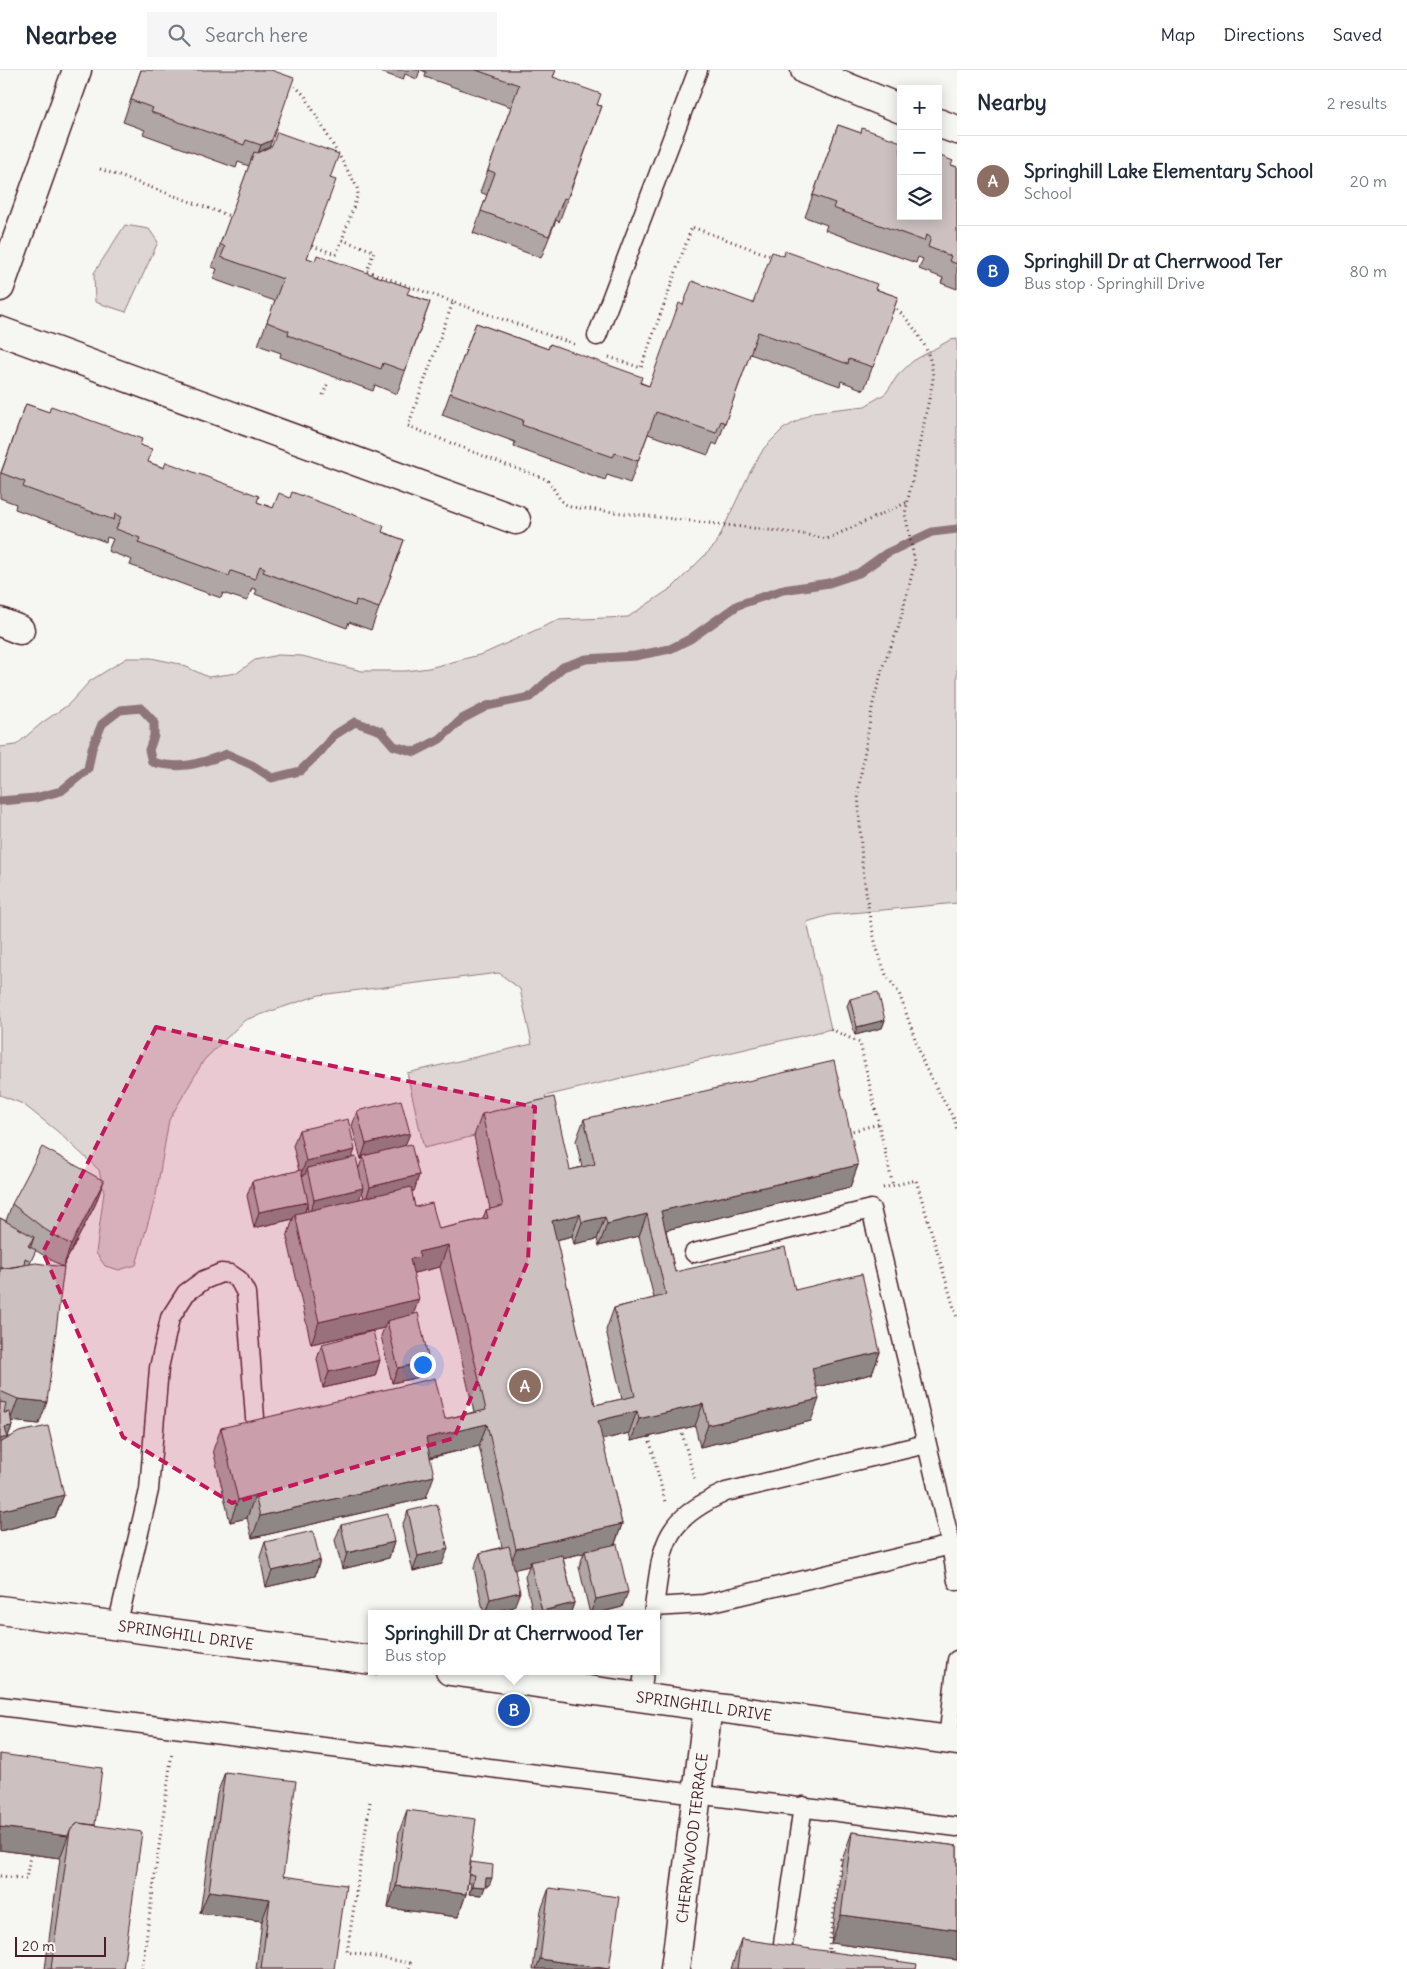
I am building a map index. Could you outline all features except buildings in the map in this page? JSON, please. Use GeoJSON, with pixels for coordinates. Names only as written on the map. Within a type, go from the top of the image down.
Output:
{"type":"FeatureCollection","features":[{"type":"Feature","properties":{"kind":"street"},"geometry":{"type":"LineString","coordinates":[[0,287],[77,70]]}},
{"type":"Feature","properties":{"kind":"street"},"geometry":{"type":"LineString","coordinates":[[806,70],[897,107]]}},
{"type":"Feature","properties":{"kind":"street"},"geometry":{"type":"LineString","coordinates":[[942,124],[957,130]]}},
{"type":"Feature","properties":{"kind":"street"},"geometry":{"type":"LineString","coordinates":[[0,331],[516,520]]}},
{"type":"Feature","properties":{"kind":"street","name":"SPRINGHILL DRIVE"},"geometry":{"type":"LineString","coordinates":[[0,1610],[368,1659]]}},
{"type":"Feature","properties":{"kind":"street","name":"SPRINGHILL DRIVE"},"geometry":{"type":"LineString","coordinates":[[509,1675],[642,1684],[708,1708],[953,1740]]}},
{"type":"Feature","properties":{"kind":"street","name":"CHERRYWOOD TERRACE"},"geometry":{"type":"LineString","coordinates":[[675,1969],[708,1708]]}},
{"type":"Feature","properties":{"kind":"lane"},"geometry":{"type":"LineString","coordinates":[[595,343],[698,70]]}},
{"type":"Feature","properties":{"kind":"lane"},"geometry":{"type":"LineString","coordinates":[[694,1252],[871,1209],[951,1545],[957,1581]]}},
{"type":"Feature","properties":{"kind":"lane"},"geometry":{"type":"LineString","coordinates":[[117,1626],[149,1490],[159,1368],[170,1318],[186,1293],[204,1280],[221,1274],[230,1274],[238,1280],[246,1293],[255,1418]]}},
{"type":"Feature","properties":{"kind":"lane"},"geometry":{"type":"LineString","coordinates":[[654,1610],[661,1554],[666,1541],[688,1513],[705,1502],[726,1492],[926,1444]]}},
{"type":"Feature","properties":{"kind":"lane"},"geometry":{"type":"LineString","coordinates":[[660,1610],[704,1604],[951,1545]]}},
{"type":"Feature","properties":{"kind":"lane"},"geometry":{"type":"LineString","coordinates":[[953,1740],[957,1660]]}},
{"type":"Feature","properties":{"kind":"lane"},"geometry":{"type":"LineString","coordinates":[[0,1706],[803,1806],[957,1827]]}},
{"type":"Feature","properties":{"kind":"lane"},"geometry":{"type":"LineString","coordinates":[[780,1964],[803,1806]]}},
{"type":"Feature","properties":{"kind":"path"},"geometry":{"type":"LineString","coordinates":[[286,82],[298,88],[305,96],[357,187],[358,194],[336,254],[312,246]]}},
{"type":"Feature","properties":{"kind":"path"},"geometry":{"type":"LineString","coordinates":[[100,170],[230,216]]}},
{"type":"Feature","properties":{"kind":"path"},"geometry":{"type":"LineString","coordinates":[[367,271],[453,302],[595,343],[641,368],[692,227],[775,257]]}},
{"type":"Feature","properties":{"kind":"path"},"geometry":{"type":"LineString","coordinates":[[342,240],[374,251],[365,279]]}},
{"type":"Feature","properties":{"kind":"path"},"geometry":{"type":"LineString","coordinates":[[453,302],[408,426],[546,479],[566,506],[803,534],[827,539],[909,502]]}},
{"type":"Feature","properties":{"kind":"path"},"geometry":{"type":"LineString","coordinates":[[891,305],[904,316],[913,329],[929,355],[933,367],[930,398],[906,514],[907,529],[915,562],[898,629],[884,663],[873,703],[858,791],[859,837],[870,919],[876,946],[886,975],[899,993],[926,1066],[955,1122],[957,1131]]}},
{"type":"Feature","properties":{"kind":"path"},"geometry":{"type":"LineString","coordinates":[[323,396],[328,382]]}},
{"type":"Feature","properties":{"kind":"path"},"geometry":{"type":"LineString","coordinates":[[831,1029],[860,1043],[893,1186]]}},
{"type":"Feature","properties":{"kind":"path"},"geometry":{"type":"LineString","coordinates":[[846,1132],[879,1124]]}},
{"type":"Feature","properties":{"kind":"path"},"geometry":{"type":"LineString","coordinates":[[681,1429],[695,1481]]}},
{"type":"Feature","properties":{"kind":"path"},"geometry":{"type":"LineString","coordinates":[[649,1437],[665,1502]]}},
{"type":"Feature","properties":{"kind":"path"},"geometry":{"type":"LineString","coordinates":[[142,1969],[175,1728]]}},
{"type":"Feature","properties":{"kind":"path"},"geometry":{"type":"LineString","coordinates":[[370,1802],[347,1952],[410,1963],[409,1969]]}},
{"type":"Feature","properties":{"kind":"path"},"geometry":{"type":"LineString","coordinates":[[0,1876],[26,1879],[31,1851]]}},
{"type":"Feature","properties":{"kind":"path"},"geometry":{"type":"LineString","coordinates":[[828,1960],[842,1858],[851,1860]]}},
{"type":"Feature","properties":{"kind":"highlighted area"},"geometry":{"type":"Polygon","coordinates":[[[156,1027],[308,1061],[535,1107],[528,1261],[454,1438],[232,1503],[123,1437],[43,1252],[156,1027]]]}},
{"type":"Feature","properties":{"kind":"shaded area"},"geometry":{"type":"Polygon","coordinates":[[[125,225],[149,229],[158,242],[126,312],[95,302],[94,273],[125,225]]]}},
{"type":"Feature","properties":{"kind":"shaded area"},"geometry":{"type":"Polygon","coordinates":[[[957,339],[957,903],[830,915],[807,922],[831,1029],[545,1096],[550,1118],[424,1148],[407,1073],[532,1044],[520,989],[499,973],[319,995],[245,1020],[204,1060],[169,1120],[156,1195],[136,1265],[119,1270],[105,1266],[96,1253],[104,1192],[99,1170],[57,1131],[23,1104],[0,1095],[0,747],[16,745],[43,722],[68,705],[90,681],[127,658],[151,658],[180,664],[208,677],[237,673],[255,660],[278,655],[302,656],[362,671],[406,671],[429,668],[483,654],[558,620],[628,617],[673,587],[716,544],[749,474],[764,448],[783,429],[813,412],[865,406],[886,393],[898,375],[913,361],[950,340],[957,339]]]}},
{"type":"Feature","properties":{"kind":"waterway"},"geometry":{"type":"LineString","coordinates":[[0,801],[35,798],[61,791],[88,769],[92,748],[102,724],[120,710],[141,708],[154,722],[154,736],[149,750],[152,762],[172,766],[190,765],[227,754],[252,765],[272,778],[300,771],[321,751],[333,736],[355,722],[381,731],[394,746],[415,752],[440,739],[462,719],[487,706],[530,697],[563,667],[586,659],[635,656],[670,649],[690,639],[738,605],[783,590],[829,583],[859,573],[887,553],[932,532],[957,529]]}},
{"type":"Feature","properties":{"kind":"place","name":"Springhill Lake Elementary School"},"geometry":{"type":"Point","coordinates":[525,1386]}},
{"type":"Feature","properties":{"kind":"place","name":"Springhill Dr at Cherrwood Ter"},"geometry":{"type":"Point","coordinates":[514,1710]}}]}
